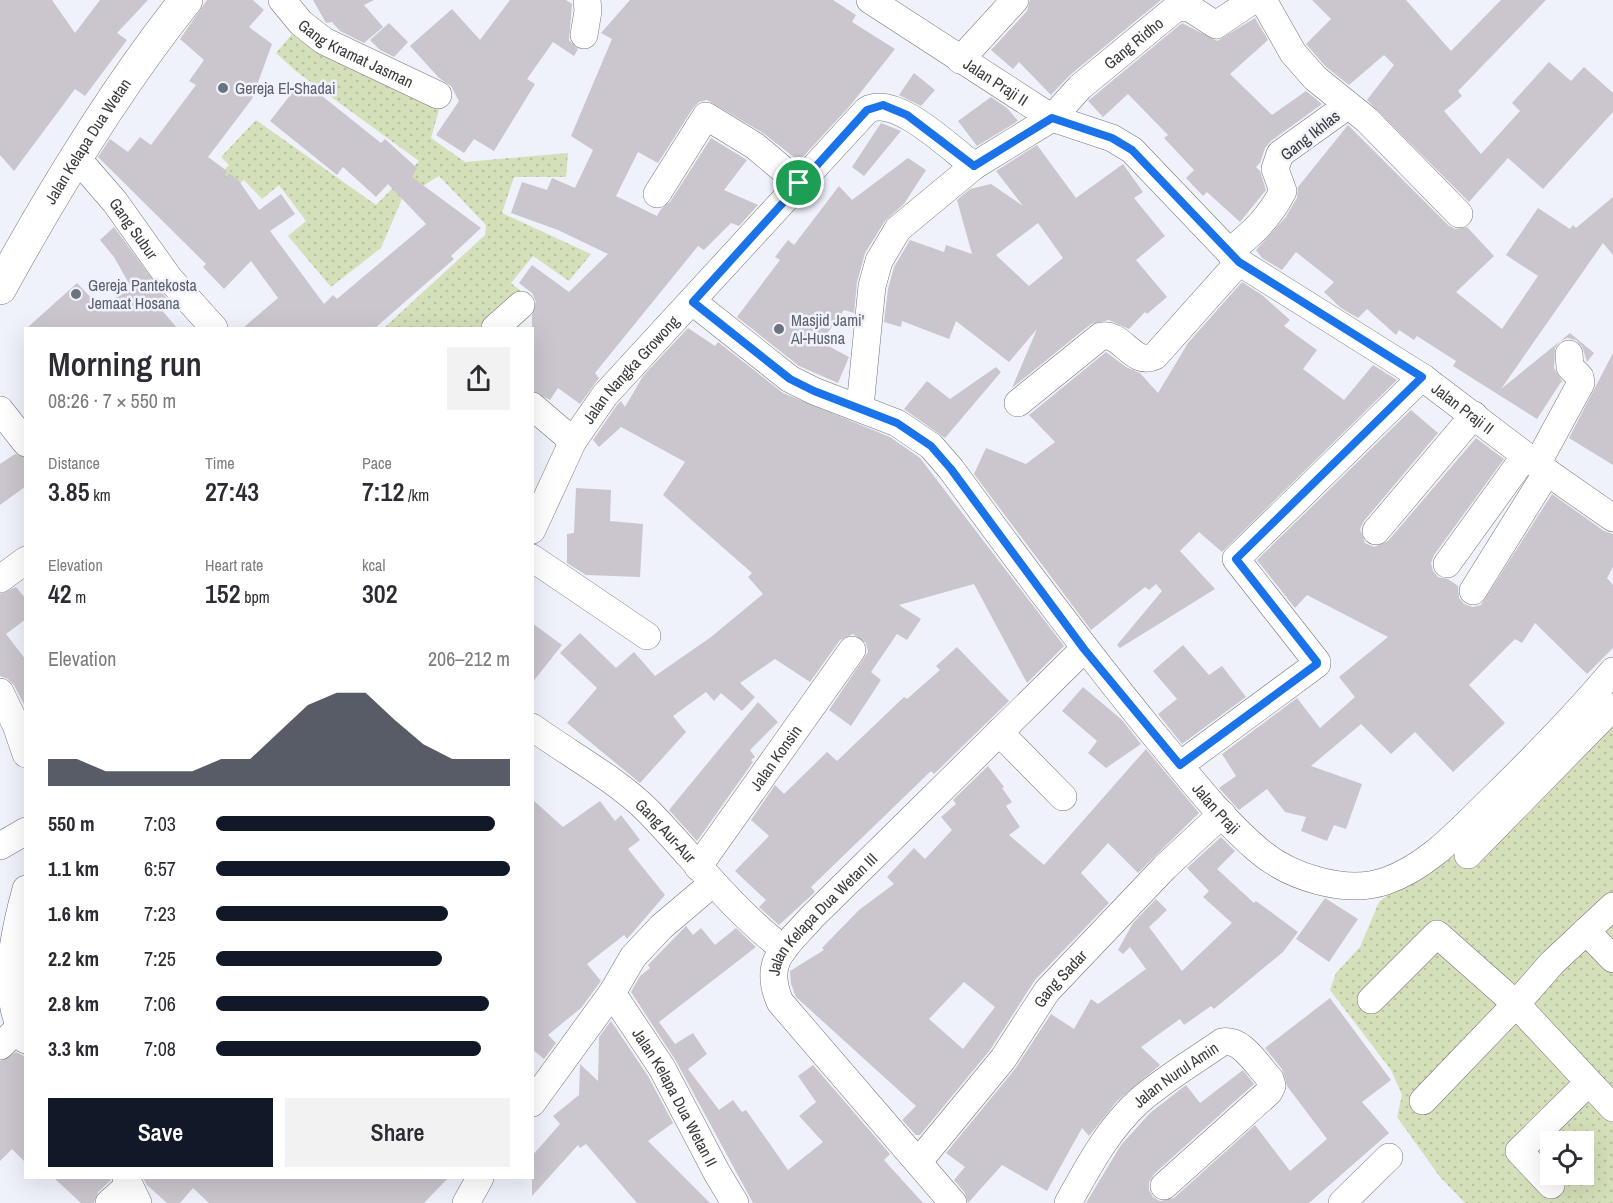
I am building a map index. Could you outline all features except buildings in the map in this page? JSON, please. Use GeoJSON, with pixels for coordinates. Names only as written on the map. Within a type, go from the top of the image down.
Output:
{"type":"FeatureCollection","features":[{"type":"Feature","properties":{"kind":"street","name":"Jalan Kelapa Dua Wetan"},"geometry":{"type":"LineString","coordinates":[[0,288],[76,157],[137,66],[186,0]]}},
{"type":"Feature","properties":{"kind":"street","name":"Gang Kramat Jasman"},"geometry":{"type":"LineString","coordinates":[[282,0],[301,23],[324,40],[438,95]]}},
{"type":"Feature","properties":{"kind":"street"},"geometry":{"type":"LineString","coordinates":[[584,35],[588,11],[587,0]]}},
{"type":"Feature","properties":{"kind":"street","name":"Jalan Praji II"},"geometry":{"type":"LineString","coordinates":[[870,0],[1052,118],[1112,138],[1132,150],[1234,257],[1422,377],[1474,414],[1536,464],[1613,518]]}},
{"type":"Feature","properties":{"kind":"street"},"geometry":{"type":"LineString","coordinates":[[960,60],[1015,0]]}},
{"type":"Feature","properties":{"kind":"street"},"geometry":{"type":"LineString","coordinates":[[1261,1],[1293,53],[1315,78],[1366,120],[1459,214]]}},
{"type":"Feature","properties":{"kind":"street","name":"Gang Ridho"},"geometry":{"type":"LineString","coordinates":[[1052,118],[1080,87],[1176,8],[1188,7],[1216,25],[1261,1]]}},
{"type":"Feature","properties":{"kind":"street","name":"Jalan Nangka Growong"},"geometry":{"type":"LineString","coordinates":[[534,526],[573,441],[605,395],[693,302],[867,110],[883,105],[907,115],[974,166]]}},
{"type":"Feature","properties":{"kind":"street","name":"Gang Ikhlas"},"geometry":{"type":"LineString","coordinates":[[1234,257],[1264,221],[1283,191],[1275,170],[1280,154],[1347,106]]}},
{"type":"Feature","properties":{"kind":"street"},"geometry":{"type":"LineString","coordinates":[[657,194],[702,118],[706,116],[755,146],[799,183]]}},
{"type":"Feature","properties":{"kind":"street"},"geometry":{"type":"LineString","coordinates":[[860,407],[868,312],[879,261],[898,229],[918,210],[974,166],[1052,118]]}},
{"type":"Feature","properties":{"kind":"street","name":"Gang Subur"},"geometry":{"type":"LineString","coordinates":[[76,157],[115,202],[169,278],[213,327]]}},
{"type":"Feature","properties":{"kind":"street"},"geometry":{"type":"LineString","coordinates":[[1018,403],[1101,336],[1112,336],[1137,356],[1149,359],[1155,356],[1234,257]]}},
{"type":"Feature","properties":{"kind":"street","name":"Jalan Praji"},"geometry":{"type":"LineString","coordinates":[[693,302],[790,379],[814,391],[897,423],[931,446],[951,469],[1084,649],[1222,814],[1258,851],[1281,866],[1309,878],[1338,884],[1366,885],[1386,881],[1416,866],[1443,846],[1568,724],[1613,671]]}},
{"type":"Feature","properties":{"kind":"street"},"geometry":{"type":"LineString","coordinates":[[496,327],[521,305]]}},
{"type":"Feature","properties":{"kind":"street"},"geometry":{"type":"LineString","coordinates":[[1473,591],[1536,464],[1580,388],[1581,380],[1570,367],[1569,354]]}},
{"type":"Feature","properties":{"kind":"street"},"geometry":{"type":"LineString","coordinates":[[1180,765],[1317,664],[1236,559],[1422,377]]}},
{"type":"Feature","properties":{"kind":"street"},"geometry":{"type":"LineString","coordinates":[[534,408],[573,441]]}},
{"type":"Feature","properties":{"kind":"street"},"geometry":{"type":"LineString","coordinates":[[0,410],[24,440]]}},
{"type":"Feature","properties":{"kind":"street"},"geometry":{"type":"LineString","coordinates":[[1376,531],[1474,414]]}},
{"type":"Feature","properties":{"kind":"street"},"geometry":{"type":"LineString","coordinates":[[1448,564],[1536,464]]}},
{"type":"Feature","properties":{"kind":"street"},"geometry":{"type":"LineString","coordinates":[[534,559],[647,636]]}},
{"type":"Feature","properties":{"kind":"street"},"geometry":{"type":"LineString","coordinates":[[0,579],[24,561]]}},
{"type":"Feature","properties":{"kind":"street","name":"Jalan Kelapa Dua Wetan III"},"geometry":{"type":"LineString","coordinates":[[953,1203],[780,1002],[772,984],[772,968],[784,949],[812,917],[1084,649]]}},
{"type":"Feature","properties":{"kind":"street","name":"Jalan Konsin"},"geometry":{"type":"LineString","coordinates":[[706,875],[852,650]]}},
{"type":"Feature","properties":{"kind":"street"},"geometry":{"type":"LineString","coordinates":[[0,692],[21,722],[24,741]]}},
{"type":"Feature","properties":{"kind":"street"},"geometry":{"type":"LineString","coordinates":[[1468,855],[1613,707]]}},
{"type":"Feature","properties":{"kind":"street","name":"Gang Aur-Aur"},"geometry":{"type":"LineString","coordinates":[[534,727],[608,779],[647,810],[764,934],[784,949]]}},
{"type":"Feature","properties":{"kind":"street"},"geometry":{"type":"LineString","coordinates":[[999,732],[1063,797]]}},
{"type":"Feature","properties":{"kind":"street","name":"Gang Sadar"},"geometry":{"type":"LineString","coordinates":[[919,1161],[1003,1059],[1047,991],[1165,867],[1222,814]]}},
{"type":"Feature","properties":{"kind":"street"},"geometry":{"type":"LineString","coordinates":[[0,846],[24,832]]}},
{"type":"Feature","properties":{"kind":"street"},"geometry":{"type":"LineString","coordinates":[[534,1100],[612,993],[633,957],[706,875]]}},
{"type":"Feature","properties":{"kind":"street"},"geometry":{"type":"LineString","coordinates":[[15,1038],[10,956],[24,897]]}},
{"type":"Feature","properties":{"kind":"street"},"geometry":{"type":"LineString","coordinates":[[1423,1101],[1552,963],[1613,906]]}},
{"type":"Feature","properties":{"kind":"street"},"geometry":{"type":"LineString","coordinates":[[1586,931],[1613,959]]}},
{"type":"Feature","properties":{"kind":"street"},"geometry":{"type":"LineString","coordinates":[[1371,1000],[1437,934],[1516,1004],[1613,1108]]}},
{"type":"Feature","properties":{"kind":"street","name":"Jalan Kelapa Dua Wetan II"},"geometry":{"type":"LineString","coordinates":[[612,993],[662,1068],[735,1203]]}},
{"type":"Feature","properties":{"kind":"street","name":"Jalan Nurul Amin"},"geometry":{"type":"LineString","coordinates":[[1068,1203],[1090,1162],[1118,1124],[1140,1101],[1222,1042],[1229,1040],[1238,1044],[1270,1079],[1272,1086],[1269,1092],[1164,1186]]}},
{"type":"Feature","properties":{"kind":"street"},"geometry":{"type":"LineString","coordinates":[[1540,1173],[1519,1151],[1588,1083]]}},
{"type":"Feature","properties":{"kind":"street"},"geometry":{"type":"LineString","coordinates":[[1342,1203],[1389,1157]]}},
{"type":"Feature","properties":{"kind":"street"},"geometry":{"type":"LineString","coordinates":[[466,1203],[479,1179]]}},
{"type":"Feature","properties":{"kind":"green space"},"geometry":{"type":"Polygon","coordinates":[[[298,27],[441,103],[431,138],[465,162],[568,153],[566,177],[514,177],[502,213],[591,254],[569,281],[533,256],[511,283],[539,306],[518,327],[385,327],[485,235],[486,225],[439,176],[402,199],[381,248],[331,287],[288,236],[306,221],[279,185],[262,199],[244,180],[223,198],[208,186],[229,165],[221,157],[256,120],[376,205],[419,161],[297,72],[276,53],[298,27]]]}},
{"type":"Feature","properties":{"kind":"green space"},"geometry":{"type":"Polygon","coordinates":[[[1613,689],[1613,1203],[1465,1203],[1440,1177],[1397,1117],[1402,1095],[1391,1070],[1330,990],[1336,973],[1360,947],[1379,902],[1438,855],[1613,689]]]}},
{"type":"Feature","properties":{"kind":"place","name":"Gereja El-Shadai"},"geometry":{"type":"Point","coordinates":[223,88]}},
{"type":"Feature","properties":{"kind":"place","name":"Gereja Pantekosta Jemaat Hosana"},"geometry":{"type":"Point","coordinates":[76,294]}},
{"type":"Feature","properties":{"kind":"place","name":"Masjid Jami' Al-Husna"},"geometry":{"type":"Point","coordinates":[779,329]}},
{"type":"Feature","properties":{"kind":"route"},"geometry":{"type":"LineString","coordinates":[[883,105],[907,115],[974,166],[1052,118],[1089,129],[1112,138],[1132,150],[1199,223],[1239,262],[1422,377],[1236,559],[1317,664],[1180,765],[1084,649],[951,469],[931,446],[915,433],[897,423],[814,391],[790,379],[768,364],[693,302],[799,183],[867,110],[874,106],[883,105]]}}]}
